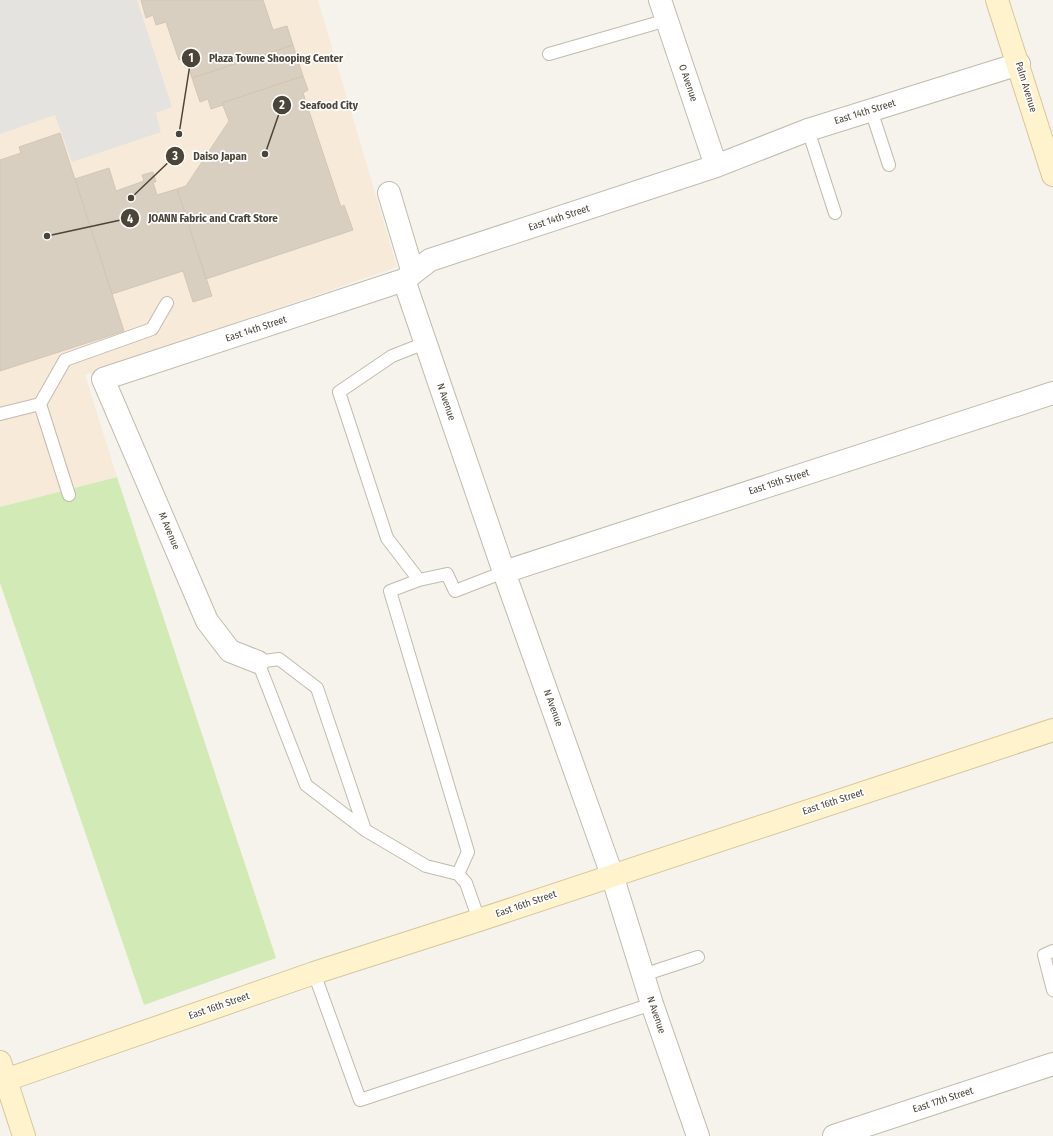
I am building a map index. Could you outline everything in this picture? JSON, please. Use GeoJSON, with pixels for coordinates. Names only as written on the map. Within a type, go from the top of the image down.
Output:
{"type":"FeatureCollection","features":[{"type":"Feature","properties":{"kind":"street","name":"Palm Avenue"},"geometry":{"type":"LineString","coordinates":[[997,0],[1019,64],[1053,174]]}},
{"type":"Feature","properties":{"kind":"street","name":"O Avenue"},"geometry":{"type":"LineString","coordinates":[[664,10],[716,166]]}},
{"type":"Feature","properties":{"kind":"street","name":"East 14th Street"},"geometry":{"type":"LineString","coordinates":[[103,379],[409,277],[430,260],[716,166],[808,130],[1019,64]]}},
{"type":"Feature","properties":{"kind":"street","name":"N Avenue"},"geometry":{"type":"LineString","coordinates":[[389,193],[425,343],[504,572],[612,875],[652,1004],[698,1136]]}},
{"type":"Feature","properties":{"kind":"street","name":"M Avenue"},"geometry":{"type":"LineString","coordinates":[[103,379],[207,621],[230,651],[258,662]]}},
{"type":"Feature","properties":{"kind":"street","name":"East 15th Street"},"geometry":{"type":"LineString","coordinates":[[504,572],[1053,393]]}},
{"type":"Feature","properties":{"kind":"street","name":"East 16th Street"},"geometry":{"type":"LineString","coordinates":[[2,1075],[479,920],[1053,730]]}},
{"type":"Feature","properties":{"kind":"street","name":"East 17th Street"},"geometry":{"type":"LineString","coordinates":[[834,1136],[1053,1064]]}},
{"type":"Feature","properties":{"kind":"street"},"geometry":{"type":"LineString","coordinates":[[2,1075],[24,1136]]}},
{"type":"Feature","properties":{"kind":"lane"},"geometry":{"type":"LineString","coordinates":[[549,54],[664,10]]}},
{"type":"Feature","properties":{"kind":"lane"},"geometry":{"type":"LineString","coordinates":[[871,110],[889,165]]}},
{"type":"Feature","properties":{"kind":"lane"},"geometry":{"type":"LineString","coordinates":[[808,130],[834,213]]}},
{"type":"Feature","properties":{"kind":"lane"},"geometry":{"type":"LineString","coordinates":[[0,414],[40,404],[65,360],[152,329],[167,303]]}},
{"type":"Feature","properties":{"kind":"lane"},"geometry":{"type":"LineString","coordinates":[[419,580],[387,538],[339,392],[392,356],[425,343]]}},
{"type":"Feature","properties":{"kind":"lane"},"geometry":{"type":"LineString","coordinates":[[40,404],[69,495]]}},
{"type":"Feature","properties":{"kind":"lane"},"geometry":{"type":"LineString","coordinates":[[458,874],[468,852],[390,591],[419,580],[447,574],[455,591],[504,572]]}},
{"type":"Feature","properties":{"kind":"lane"},"geometry":{"type":"LineString","coordinates":[[365,830],[317,688],[279,659],[258,662],[306,785],[365,830],[426,866],[458,874],[466,883],[479,920]]}},
{"type":"Feature","properties":{"kind":"lane"},"geometry":{"type":"LineString","coordinates":[[1053,951],[1044,955],[1053,990]]}},
{"type":"Feature","properties":{"kind":"lane"},"geometry":{"type":"LineString","coordinates":[[643,975],[698,957]]}},
{"type":"Feature","properties":{"kind":"lane"},"geometry":{"type":"LineString","coordinates":[[314,973],[360,1100],[652,1004]]}},
{"type":"Feature","properties":{"kind":"shaded area"},"geometry":{"type":"Polygon","coordinates":[[[0,0],[318,0],[397,267],[85,375],[117,477],[0,507],[0,0]]]}},
{"type":"Feature","properties":{"kind":"shaded area"},"geometry":{"type":"Polygon","coordinates":[[[0,0],[137,0],[172,107],[156,113],[161,132],[72,162],[55,115],[0,134],[0,0]]]}},
{"type":"Feature","properties":{"kind":"green space"},"geometry":{"type":"Polygon","coordinates":[[[117,477],[276,958],[144,1005],[0,583],[0,507],[117,477]]]}},
{"type":"Feature","properties":{"kind":"building"},"geometry":{"type":"Polygon","coordinates":[[[141,0],[263,0],[273,30],[287,26],[293,45],[192,78],[186,59],[179,60],[166,22],[156,25],[153,15],[146,18],[141,0]]]}},
{"type":"Feature","properties":{"kind":"building"},"geometry":{"type":"Polygon","coordinates":[[[293,45],[303,76],[222,103],[223,105],[211,109],[208,99],[200,102],[192,78],[293,45]]]}},
{"type":"Feature","properties":{"kind":"building"},"geometry":{"type":"Polygon","coordinates":[[[303,76],[308,90],[303,93],[341,207],[344,205],[353,230],[206,279],[177,189],[186,186],[229,121],[222,103],[303,76]]]}},
{"type":"Feature","properties":{"kind":"building"},"geometry":{"type":"Polygon","coordinates":[[[60,133],[124,331],[0,371],[0,160],[21,153],[19,147],[60,133]]]}},
{"type":"Feature","properties":{"kind":"building"},"geometry":{"type":"Polygon","coordinates":[[[109,168],[116,191],[144,181],[142,175],[153,172],[156,182],[153,182],[157,195],[177,189],[212,296],[193,302],[183,271],[112,294],[75,179],[109,168]]]}},
{"type":"Feature","properties":{"kind":"place","name":"Plaza Towne Shooping Center"},"geometry":{"type":"Point","coordinates":[179,134]}},
{"type":"Feature","properties":{"kind":"place","name":"Seafood City"},"geometry":{"type":"Point","coordinates":[265,154]}},
{"type":"Feature","properties":{"kind":"place","name":"Daiso Japan"},"geometry":{"type":"Point","coordinates":[131,198]}},
{"type":"Feature","properties":{"kind":"place","name":"JOANN Fabric and Craft Store"},"geometry":{"type":"Point","coordinates":[47,236]}}]}
